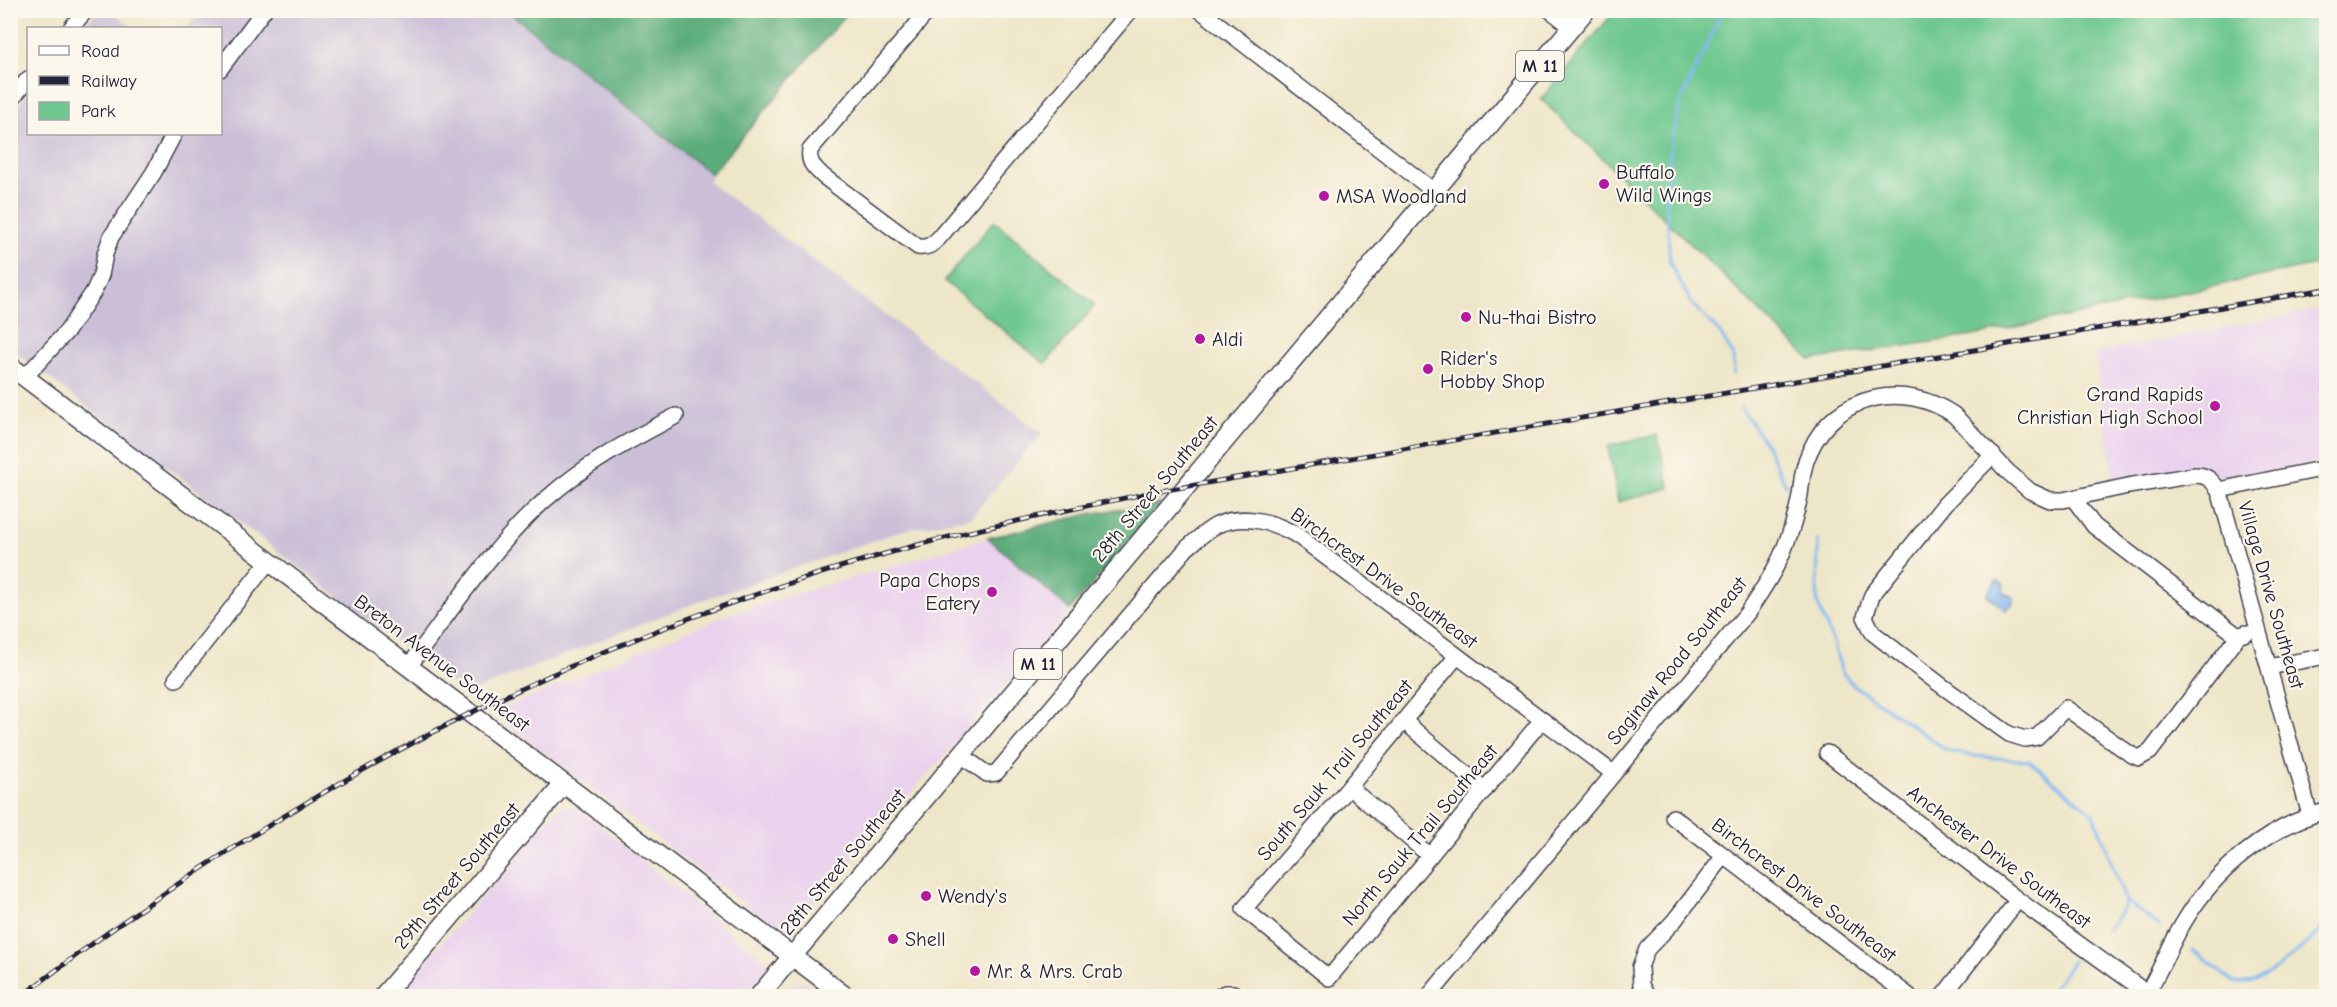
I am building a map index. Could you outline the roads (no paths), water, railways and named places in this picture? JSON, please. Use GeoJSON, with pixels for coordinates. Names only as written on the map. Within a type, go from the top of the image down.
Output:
{"type":"FeatureCollection","features":[{"type":"Feature","properties":{"kind":"main road","name":"28th Street Southeast"},"geometry":{"type":"LineString","coordinates":[[759,996],[1436,192],[1586,10]]}},
{"type":"Feature","properties":{"kind":"main road","name":"Breton Avenue Southeast"},"geometry":{"type":"LineString","coordinates":[[10,366],[845,996]]}},
{"type":"Feature","properties":{"kind":"main road","name":"29th Street Southeast"},"geometry":{"type":"LineString","coordinates":[[383,996],[564,784]]}},
{"type":"Feature","properties":{"kind":"street"},"geometry":{"type":"LineString","coordinates":[[72,27],[86,10]]}},
{"type":"Feature","properties":{"kind":"street"},"geometry":{"type":"LineString","coordinates":[[222,66],[264,10]]}},
{"type":"Feature","properties":{"kind":"street"},"geometry":{"type":"LineString","coordinates":[[929,10],[810,150],[811,164],[823,176],[918,247],[930,246],[938,239],[1131,10]]}},
{"type":"Feature","properties":{"kind":"street"},"geometry":{"type":"LineString","coordinates":[[1200,10],[1436,192]]}},
{"type":"Feature","properties":{"kind":"street"},"geometry":{"type":"LineString","coordinates":[[1550,10],[1572,27]]}},
{"type":"Feature","properties":{"kind":"street"},"geometry":{"type":"LineString","coordinates":[[10,101],[27,80]]}},
{"type":"Feature","properties":{"kind":"street"},"geometry":{"type":"LineString","coordinates":[[25,377],[68,330],[94,291],[101,275],[111,237],[154,172],[173,135]]}},
{"type":"Feature","properties":{"kind":"street","name":"Saginaw Road Southeast"},"geometry":{"type":"LineString","coordinates":[[1429,996],[1748,612],[1779,561],[1793,524],[1806,460],[1816,440],[1832,420],[1842,412],[1867,399],[1893,395],[1935,404],[1954,415],[2030,491],[2050,500],[2073,498],[2195,475]]}},
{"type":"Feature","properties":{"kind":"street"},"geometry":{"type":"LineString","coordinates":[[409,666],[504,542],[545,500],[589,465],[676,416]]}},
{"type":"Feature","properties":{"kind":"street"},"geometry":{"type":"LineString","coordinates":[[1993,455],[1945,504],[1872,595],[1865,617],[1873,633],[2009,734],[2025,739],[2037,737],[2066,708],[2139,758],[2150,752],[2238,636],[2258,629]]}},
{"type":"Feature","properties":{"kind":"street","name":"Village Drive Southeast"},"geometry":{"type":"LineString","coordinates":[[2219,490],[2326,468]]}},
{"type":"Feature","properties":{"kind":"street","name":"Village Drive Southeast"},"geometry":{"type":"LineString","coordinates":[[2195,475],[2204,475],[2219,490],[2310,815]]}},
{"type":"Feature","properties":{"kind":"street"},"geometry":{"type":"LineString","coordinates":[[2073,498],[2094,526],[2238,636]]}},
{"type":"Feature","properties":{"kind":"street","name":"Birchcrest Drive Southeast"},"geometry":{"type":"LineString","coordinates":[[961,755],[987,774],[996,773],[1188,548],[1206,531],[1219,524],[1256,520],[1284,528],[1330,559],[1614,773]]}},
{"type":"Feature","properties":{"kind":"street"},"geometry":{"type":"LineString","coordinates":[[176,679],[269,561]]}},
{"type":"Feature","properties":{"kind":"street","name":"South Sauk Trail Southeast"},"geometry":{"type":"LineString","coordinates":[[1329,978],[1244,909],[1350,787],[1457,656]]}},
{"type":"Feature","properties":{"kind":"street"},"geometry":{"type":"LineString","coordinates":[[2269,667],[2326,656]]}},
{"type":"Feature","properties":{"kind":"street","name":"North Sauk Trail Southeast"},"geometry":{"type":"LineString","coordinates":[[1329,978],[1542,720]]}},
{"type":"Feature","properties":{"kind":"street"},"geometry":{"type":"LineString","coordinates":[[1404,722],[1485,790]]}},
{"type":"Feature","properties":{"kind":"street","name":"Anchester Drive Southeast"},"geometry":{"type":"LineString","coordinates":[[1827,753],[2146,995]]}},
{"type":"Feature","properties":{"kind":"street"},"geometry":{"type":"LineString","coordinates":[[1350,787],[1430,856]]}},
{"type":"Feature","properties":{"kind":"street"},"geometry":{"type":"LineString","coordinates":[[2146,995],[2182,924],[2217,878],[2264,839],[2310,815],[2326,812]]}},
{"type":"Feature","properties":{"kind":"street","name":"Birchcrest Drive Southeast"},"geometry":{"type":"LineString","coordinates":[[1673,817],[1910,996]]}},
{"type":"Feature","properties":{"kind":"street"},"geometry":{"type":"LineString","coordinates":[[1647,996],[1641,985],[1640,967],[1647,949],[1674,921],[1724,856]]}},
{"type":"Feature","properties":{"kind":"street"},"geometry":{"type":"LineString","coordinates":[[1943,996],[2018,900]]}},
{"type":"Feature","properties":{"kind":"street"},"geometry":{"type":"LineString","coordinates":[[1220,996],[1233,993],[1238,996]]}},
{"type":"Feature","properties":{"kind":"water"},"geometry":{"type":"Polygon","coordinates":[[[1996,580],[2005,584],[2003,592],[2014,598],[2014,602],[2006,610],[1987,595],[1996,580]]]}},
{"type":"Feature","properties":{"kind":"waterway"},"geometry":{"type":"LineString","coordinates":[[1715,10],[1719,16],[1715,28],[1682,98],[1672,138],[1666,197],[1670,263],[1692,304],[1720,333],[1733,355],[1734,374]]}},
{"type":"Feature","properties":{"kind":"waterway"},"geometry":{"type":"LineString","coordinates":[[1741,408],[1764,441],[1786,485]]}},
{"type":"Feature","properties":{"kind":"waterway"},"geometry":{"type":"LineString","coordinates":[[1818,540],[1817,602],[1842,672],[1852,684],[1948,751],[2029,761],[2094,814],[2125,900],[2159,926]]}},
{"type":"Feature","properties":{"kind":"waterway"},"geometry":{"type":"LineString","coordinates":[[2107,931],[2125,906],[2125,900]]}},
{"type":"Feature","properties":{"kind":"waterway"},"geometry":{"type":"LineString","coordinates":[[2192,950],[2228,978],[2243,983],[2255,980],[2282,964],[2326,925]]}},
{"type":"Feature","properties":{"kind":"waterway"},"geometry":{"type":"LineString","coordinates":[[2048,996],[2073,961]]}},
{"type":"Feature","properties":{"kind":"railway"},"geometry":{"type":"LineString","coordinates":[[22,996],[99,939],[259,831],[427,736],[600,653],[719,607],[838,568],[984,528],[1149,493],[2326,289]]}},
{"type":"Feature","properties":{"kind":"place","name":"Buffalo Wild Wings"},"geometry":{"type":"Point","coordinates":[1604,184]}},
{"type":"Feature","properties":{"kind":"place","name":"MSA Woodland"},"geometry":{"type":"Point","coordinates":[1324,196]}},
{"type":"Feature","properties":{"kind":"place","name":"Nu-thai Bistro"},"geometry":{"type":"Point","coordinates":[1466,317]}},
{"type":"Feature","properties":{"kind":"place","name":"Aldi"},"geometry":{"type":"Point","coordinates":[1200,339]}},
{"type":"Feature","properties":{"kind":"place","name":"Rider's Hobby Shop"},"geometry":{"type":"Point","coordinates":[1428,369]}},
{"type":"Feature","properties":{"kind":"place","name":"Grand Rapids Christian High School"},"geometry":{"type":"Point","coordinates":[2215,406]}},
{"type":"Feature","properties":{"kind":"place","name":"Papa Chops Eatery"},"geometry":{"type":"Point","coordinates":[992,592]}},
{"type":"Feature","properties":{"kind":"place","name":"Wendy's"},"geometry":{"type":"Point","coordinates":[926,896]}},
{"type":"Feature","properties":{"kind":"place","name":"Shell"},"geometry":{"type":"Point","coordinates":[893,939]}},
{"type":"Feature","properties":{"kind":"place","name":"Mr. & Mrs. Crab"},"geometry":{"type":"Point","coordinates":[975,971]}}]}
